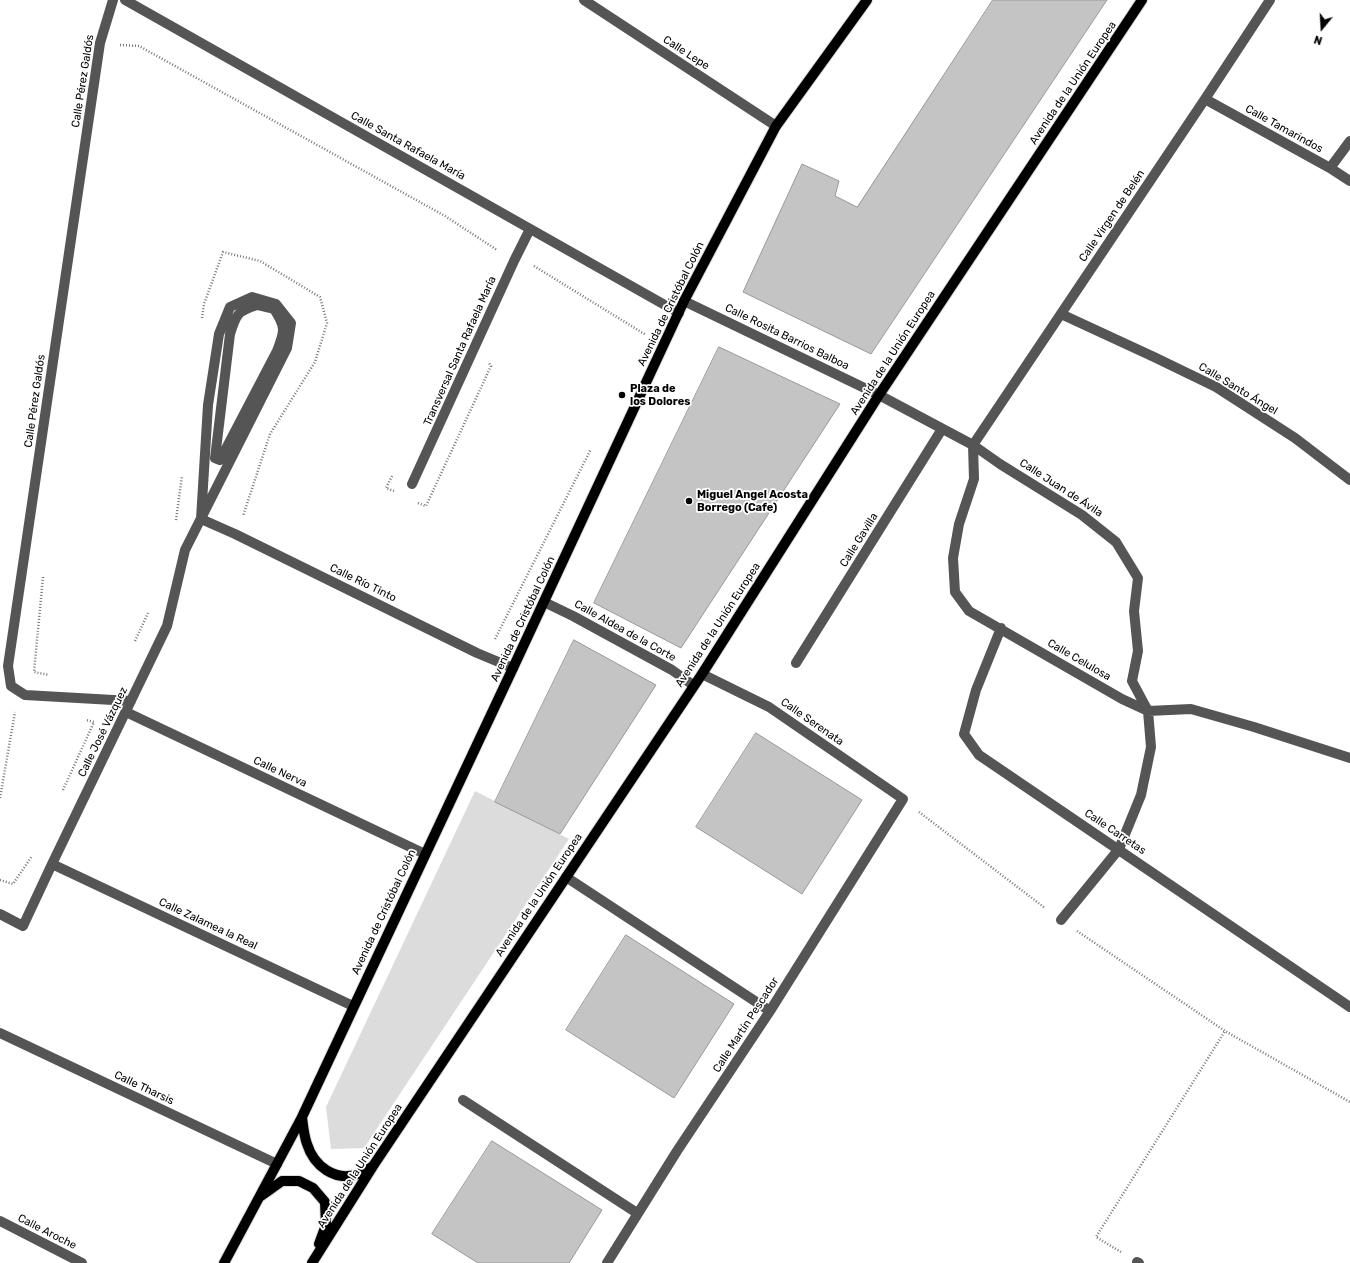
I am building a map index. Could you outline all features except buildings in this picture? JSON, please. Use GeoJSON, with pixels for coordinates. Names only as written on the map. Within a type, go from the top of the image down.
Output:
{"type":"FeatureCollection","features":[{"type":"Feature","properties":{"kind":"main road","name":"Avenida de Cristóbal Colón"},"geometry":{"type":"LineString","coordinates":[[224,1263],[302,1117],[684,301],[776,126],[867,0]]}},
{"type":"Feature","properties":{"kind":"main road","name":"Avenida de la Unión Europea"},"geometry":{"type":"LineString","coordinates":[[312,1262],[373,1166],[693,685],[702,674],[879,395],[1142,0]]}},
{"type":"Feature","properties":{"kind":"main road"},"geometry":{"type":"LineString","coordinates":[[302,1117],[307,1144],[315,1160],[327,1172],[344,1176],[357,1174],[373,1166]]}},
{"type":"Feature","properties":{"kind":"main road"},"geometry":{"type":"LineString","coordinates":[[259,1197],[282,1181],[299,1181],[313,1188],[324,1202],[326,1225],[312,1262]]}},
{"type":"Feature","properties":{"kind":"street","name":"Calle Pérez Galdós"},"geometry":{"type":"LineString","coordinates":[[113,0],[100,43],[8,666],[11,686],[25,695],[131,701]]}},
{"type":"Feature","properties":{"kind":"street","name":"Calle Santa Rafaela María"},"geometry":{"type":"LineString","coordinates":[[125,0],[679,313]]}},
{"type":"Feature","properties":{"kind":"street","name":"Calle Lepe"},"geometry":{"type":"LineString","coordinates":[[584,0],[776,126]]}},
{"type":"Feature","properties":{"kind":"street","name":"Calle Virgen de Belén"},"geometry":{"type":"LineString","coordinates":[[973,445],[1205,100],[1270,0]]}},
{"type":"Feature","properties":{"kind":"street","name":"Calle Tamarindos"},"geometry":{"type":"LineString","coordinates":[[1205,100],[1330,168],[1350,181]]}},
{"type":"Feature","properties":{"kind":"street"},"geometry":{"type":"LineString","coordinates":[[1330,168],[1350,141]]}},
{"type":"Feature","properties":{"kind":"street","name":"Transversal Santa Rafaela María"},"geometry":{"type":"LineString","coordinates":[[412,484],[530,229]]}},
{"type":"Feature","properties":{"kind":"street","name":"Calle José Vázquez"},"geometry":{"type":"LineString","coordinates":[[0,914],[23,926],[167,626],[185,550],[201,520],[287,348],[291,323],[276,304],[252,297],[230,307],[219,334],[208,405],[201,520]]}},
{"type":"Feature","properties":{"kind":"street","name":"Calle Rosita Barrios Balboa"},"geometry":{"type":"LineString","coordinates":[[684,301],[879,395]]}},
{"type":"Feature","properties":{"kind":"street"},"geometry":{"type":"LineString","coordinates":[[257,305],[274,309],[282,321],[284,334],[220,460],[215,458],[230,334],[235,318],[244,309],[257,305]]}},
{"type":"Feature","properties":{"kind":"street","name":"Calle Santo Ángel"},"geometry":{"type":"LineString","coordinates":[[1061,314],[1216,387],[1295,438],[1350,480]]}},
{"type":"Feature","properties":{"kind":"street","name":"Calle Juan de Ávila"},"geometry":{"type":"LineString","coordinates":[[879,395],[973,445],[1000,464],[1082,515],[1116,542],[1138,578],[1134,611],[1138,651],[1132,681],[1148,711],[1151,747],[1141,795],[1119,849],[1061,920]]}},
{"type":"Feature","properties":{"kind":"street","name":"Calle Gavilla"},"geometry":{"type":"LineString","coordinates":[[796,663],[942,429]]}},
{"type":"Feature","properties":{"kind":"street","name":"Calle Celulosa"},"geometry":{"type":"LineString","coordinates":[[973,445],[974,479],[960,524],[953,558],[955,592],[969,611],[1001,628],[1122,699],[1148,711],[1191,709],[1254,727],[1350,758]]}},
{"type":"Feature","properties":{"kind":"street","name":"Calle Río Tinto"},"geometry":{"type":"LineString","coordinates":[[201,520],[235,534],[477,652],[513,668]]}},
{"type":"Feature","properties":{"kind":"street","name":"Calle Aldea de la Corte"},"geometry":{"type":"LineString","coordinates":[[544,602],[573,616],[672,670],[693,685]]}},
{"type":"Feature","properties":{"kind":"street","name":"Calle Carretas"},"geometry":{"type":"LineString","coordinates":[[1001,628],[976,690],[964,734],[979,755],[1350,1006]]}},
{"type":"Feature","properties":{"kind":"street","name":"Calle Serenata"},"geometry":{"type":"LineString","coordinates":[[702,674],[769,707],[902,799]]}},
{"type":"Feature","properties":{"kind":"street","name":"Calle Nerva"},"geometry":{"type":"LineString","coordinates":[[126,712],[425,854]]}},
{"type":"Feature","properties":{"kind":"street","name":"Calle Martín Pescador"},"geometry":{"type":"LineString","coordinates":[[607,1263],[637,1213],[770,1011],[902,799]]}},
{"type":"Feature","properties":{"kind":"street","name":"Calle Zalamea la Real"},"geometry":{"type":"LineString","coordinates":[[52,864],[353,1006]]}},
{"type":"Feature","properties":{"kind":"street"},"geometry":{"type":"LineString","coordinates":[[566,877],[770,1011]]}},
{"type":"Feature","properties":{"kind":"street","name":"Calle Tharsis"},"geometry":{"type":"LineString","coordinates":[[0,1033],[277,1164]]}},
{"type":"Feature","properties":{"kind":"street"},"geometry":{"type":"LineString","coordinates":[[463,1100],[637,1213]]}},
{"type":"Feature","properties":{"kind":"street","name":"Calle Aroche"},"geometry":{"type":"LineString","coordinates":[[0,1221],[82,1263]]}},
{"type":"Feature","properties":{"kind":"path"},"geometry":{"type":"LineString","coordinates":[[113,44],[139,46],[445,216],[498,251]]}},
{"type":"Feature","properties":{"kind":"path"},"geometry":{"type":"LineString","coordinates":[[202,319],[204,304],[222,252],[260,260],[320,297],[327,323],[316,362],[270,434],[242,517]]}},
{"type":"Feature","properties":{"kind":"path"},"geometry":{"type":"LineString","coordinates":[[531,270],[534,266],[648,336]]}},
{"type":"Feature","properties":{"kind":"path"},"geometry":{"type":"LineString","coordinates":[[413,500],[426,506],[491,366],[486,358]]}},
{"type":"Feature","properties":{"kind":"path"},"geometry":{"type":"LineString","coordinates":[[493,643],[594,443]]}},
{"type":"Feature","properties":{"kind":"path"},"geometry":{"type":"LineString","coordinates":[[176,523],[183,468]]}},
{"type":"Feature","properties":{"kind":"path"},"geometry":{"type":"LineString","coordinates":[[393,473],[386,488],[400,494]]}},
{"type":"Feature","properties":{"kind":"path"},"geometry":{"type":"LineString","coordinates":[[44,570],[34,672],[56,676]]}},
{"type":"Feature","properties":{"kind":"path"},"geometry":{"type":"LineString","coordinates":[[135,642],[150,607]]}},
{"type":"Feature","properties":{"kind":"path"},"geometry":{"type":"LineString","coordinates":[[0,798],[15,708]]}},
{"type":"Feature","properties":{"kind":"path"},"geometry":{"type":"LineString","coordinates":[[61,795],[94,722],[83,719]]}},
{"type":"Feature","properties":{"kind":"path"},"geometry":{"type":"LineString","coordinates":[[902,799],[1061,920],[1224,1031],[1350,1102]]}},
{"type":"Feature","properties":{"kind":"path"},"geometry":{"type":"LineString","coordinates":[[0,880],[13,884],[36,850]]}},
{"type":"Feature","properties":{"kind":"path"},"geometry":{"type":"LineString","coordinates":[[1138,1263],[1096,1237],[1224,1031]]}},
{"type":"Feature","properties":{"kind":"shaded area"},"geometry":{"type":"Polygon","coordinates":[[[475,791],[569,839],[364,1148],[331,1149],[326,1107],[475,791]]]}},
{"type":"Feature","properties":{"kind":"place","name":"Plaza de los Dolores"},"geometry":{"type":"Point","coordinates":[622,395]}},
{"type":"Feature","properties":{"kind":"place","name":"Miguel Angel Acosta Borrego (Cafe)"},"geometry":{"type":"Point","coordinates":[689,501]}}]}
